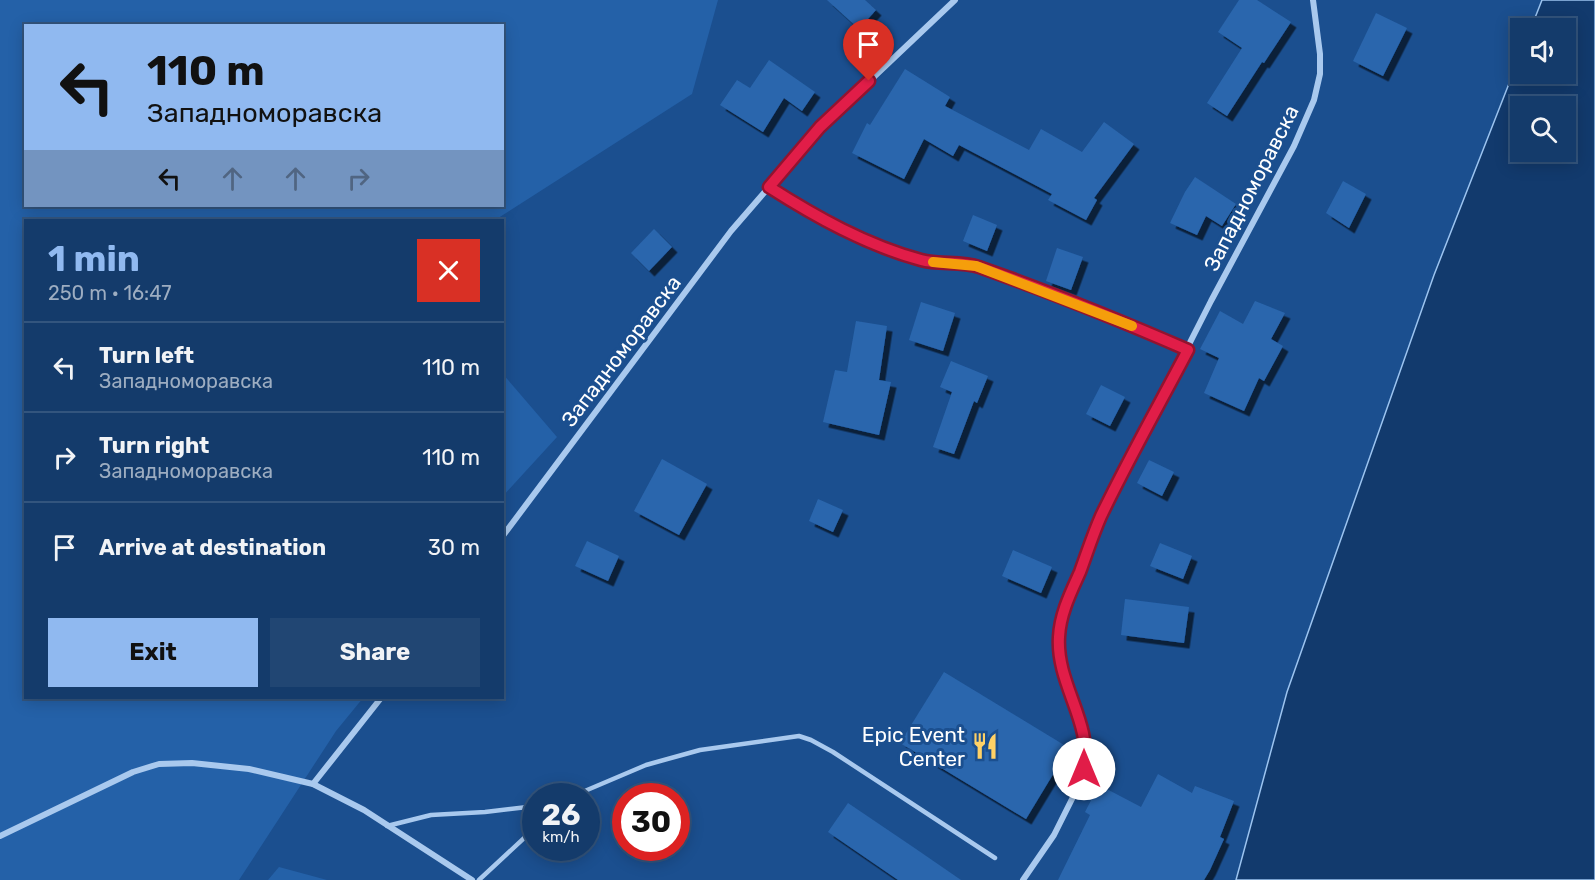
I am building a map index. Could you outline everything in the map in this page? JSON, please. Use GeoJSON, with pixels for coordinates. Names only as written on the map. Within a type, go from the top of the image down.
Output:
{"type":"FeatureCollection","features":[{"type":"Feature","properties":{"kind":"street","name":"Западноморавска"},"geometry":{"type":"LineString","coordinates":[[504,534],[731,231],[820,127],[955,0]]}},
{"type":"Feature","properties":{"kind":"street","name":"Западноморавска"},"geometry":{"type":"LineString","coordinates":[[1023,880],[1054,835],[1084,769],[1087,755],[1082,726],[1062,675],[1059,659],[1062,616],[1101,518],[1294,146],[1314,100],[1320,74],[1320,54],[1313,0]]}},
{"type":"Feature","properties":{"kind":"street"},"geometry":{"type":"LineString","coordinates":[[769,187],[823,219],[876,245],[924,261],[976,266],[1108,315],[1188,350]]}},
{"type":"Feature","properties":{"kind":"street"},"geometry":{"type":"LineString","coordinates":[[313,784],[380,699]]}},
{"type":"Feature","properties":{"kind":"street"},"geometry":{"type":"LineString","coordinates":[[0,836],[134,772],[159,764],[192,763],[249,769],[313,784],[364,810],[472,880]]}},
{"type":"Feature","properties":{"kind":"lane"},"geometry":{"type":"LineString","coordinates":[[600,785],[646,765],[700,750],[799,736],[812,740],[833,752],[995,858]]}},
{"type":"Feature","properties":{"kind":"lane"},"geometry":{"type":"LineString","coordinates":[[387,826],[431,815],[522,808]]}},
{"type":"Feature","properties":{"kind":"lane"},"geometry":{"type":"LineString","coordinates":[[479,880],[522,840]]}},
{"type":"Feature","properties":{"kind":"shaded area"},"geometry":{"type":"Polygon","coordinates":[[[0,0],[718,0],[692,94],[497,219],[24,219],[24,699],[362,699],[336,731],[239,880],[0,880],[0,0]]]}},
{"type":"Feature","properties":{"kind":"shaded area"},"geometry":{"type":"Polygon","coordinates":[[[1542,0],[1595,0],[1595,880],[1236,880],[1287,692],[1434,275],[1510,81],[1510,84],[1576,84],[1576,18],[1535,18],[1542,0]]]}},
{"type":"Feature","properties":{"kind":"shaded area"},"geometry":{"type":"Polygon","coordinates":[[[504,375],[557,437],[504,495],[504,375]]]}},
{"type":"Feature","properties":{"kind":"shaded area"},"geometry":{"type":"Polygon","coordinates":[[[279,867],[327,880],[268,880],[279,867]]]}},
{"type":"Feature","properties":{"kind":"building"},"geometry":{"type":"Polygon","coordinates":[[[827,0],[865,0],[876,10],[859,29],[827,0]]]}},
{"type":"Feature","properties":{"kind":"building"},"geometry":{"type":"Polygon","coordinates":[[[1239,0],[1257,0],[1291,22],[1227,116],[1207,103],[1242,48],[1218,32],[1239,0]]]}},
{"type":"Feature","properties":{"kind":"building"},"geometry":{"type":"Polygon","coordinates":[[[1376,13],[1407,28],[1383,76],[1353,61],[1376,13]]]}},
{"type":"Feature","properties":{"kind":"building"},"geometry":{"type":"Polygon","coordinates":[[[769,60],[815,92],[802,111],[784,98],[763,132],[720,105],[737,80],[750,88],[769,60]]]}},
{"type":"Feature","properties":{"kind":"building"},"geometry":{"type":"Polygon","coordinates":[[[905,69],[950,97],[945,106],[1029,150],[1041,129],[1082,152],[1104,122],[1134,144],[1094,198],[1097,200],[1086,220],[1048,200],[1052,194],[959,145],[953,156],[924,139],[904,179],[852,153],[867,123],[870,125],[905,69]]]}},
{"type":"Feature","properties":{"kind":"building"},"geometry":{"type":"Polygon","coordinates":[[[1195,177],[1236,204],[1222,226],[1206,216],[1197,235],[1170,223],[1195,177]]]}},
{"type":"Feature","properties":{"kind":"building"},"geometry":{"type":"Polygon","coordinates":[[[1343,181],[1366,194],[1349,228],[1326,213],[1343,181]]]}},
{"type":"Feature","properties":{"kind":"building"},"geometry":{"type":"Polygon","coordinates":[[[973,215],[997,225],[987,251],[963,241],[973,215]]]}},
{"type":"Feature","properties":{"kind":"building"},"geometry":{"type":"Polygon","coordinates":[[[654,229],[672,247],[649,271],[631,253],[654,229]]]}},
{"type":"Feature","properties":{"kind":"building"},"geometry":{"type":"Polygon","coordinates":[[[1057,248],[1083,257],[1071,290],[1046,281],[1057,248]]]}},
{"type":"Feature","properties":{"kind":"building"},"geometry":{"type":"Polygon","coordinates":[[[1255,301],[1285,313],[1271,339],[1283,346],[1264,381],[1259,378],[1244,411],[1204,393],[1219,358],[1200,349],[1220,311],[1243,324],[1255,301]]]}},
{"type":"Feature","properties":{"kind":"building"},"geometry":{"type":"Polygon","coordinates":[[[921,302],[955,313],[943,351],[909,340],[921,302]]]}},
{"type":"Feature","properties":{"kind":"building"},"geometry":{"type":"Polygon","coordinates":[[[856,321],[887,326],[879,380],[891,382],[879,435],[823,422],[835,370],[847,372],[856,321]]]}},
{"type":"Feature","properties":{"kind":"building"},"geometry":{"type":"Polygon","coordinates":[[[951,361],[988,376],[977,403],[974,401],[954,454],[933,447],[952,392],[940,387],[951,361]]]}},
{"type":"Feature","properties":{"kind":"building"},"geometry":{"type":"Polygon","coordinates":[[[1101,385],[1125,397],[1110,426],[1086,414],[1101,385]]]}},
{"type":"Feature","properties":{"kind":"building"},"geometry":{"type":"Polygon","coordinates":[[[662,459],[707,484],[679,535],[634,511],[662,459]]]}},
{"type":"Feature","properties":{"kind":"building"},"geometry":{"type":"Polygon","coordinates":[[[1149,460],[1174,472],[1162,496],[1137,483],[1149,460]]]}},
{"type":"Feature","properties":{"kind":"building"},"geometry":{"type":"Polygon","coordinates":[[[818,499],[843,510],[833,532],[809,521],[818,499]]]}},
{"type":"Feature","properties":{"kind":"building"},"geometry":{"type":"Polygon","coordinates":[[[587,541],[619,556],[608,581],[575,566],[587,541]]]}},
{"type":"Feature","properties":{"kind":"building"},"geometry":{"type":"Polygon","coordinates":[[[1160,543],[1192,556],[1183,579],[1150,566],[1160,543]]]}},
{"type":"Feature","properties":{"kind":"building"},"geometry":{"type":"Polygon","coordinates":[[[1013,550],[1052,567],[1041,593],[1002,576],[1013,550]]]}},
{"type":"Feature","properties":{"kind":"building"},"geometry":{"type":"Polygon","coordinates":[[[1125,599],[1189,607],[1184,643],[1121,635],[1125,599]]]}},
{"type":"Feature","properties":{"kind":"building","name":"Epic Event Center"},"geometry":{"type":"Polygon","coordinates":[[[944,672],[1069,748],[1026,819],[900,743],[944,672]]]}},
{"type":"Feature","properties":{"kind":"building"},"geometry":{"type":"Polygon","coordinates":[[[1158,774],[1192,793],[1195,786],[1234,801],[1220,837],[1224,839],[1204,880],[1058,880],[1090,815],[1085,812],[1099,785],[1141,807],[1158,774]]]}},
{"type":"Feature","properties":{"kind":"building"},"geometry":{"type":"Polygon","coordinates":[[[848,803],[961,880],[898,880],[828,832],[848,803]]]}},
{"type":"Feature","properties":{"kind":"slow traffic"},"geometry":{"type":"LineString","coordinates":[[933,262],[976,266],[1132,326]]}},
{"type":"Feature","properties":{"kind":"place","name":"Epic Event Center"},"geometry":{"type":"Point","coordinates":[985,746]}},
{"type":"Feature","properties":{"kind":"route"},"geometry":{"type":"LineString","coordinates":[[869,81],[820,127],[769,187],[865,241],[898,254],[924,261],[976,266],[1108,315],[1188,350],[1101,518],[1062,616],[1059,659],[1062,675],[1082,726],[1087,755],[1084,769]]}}]}
